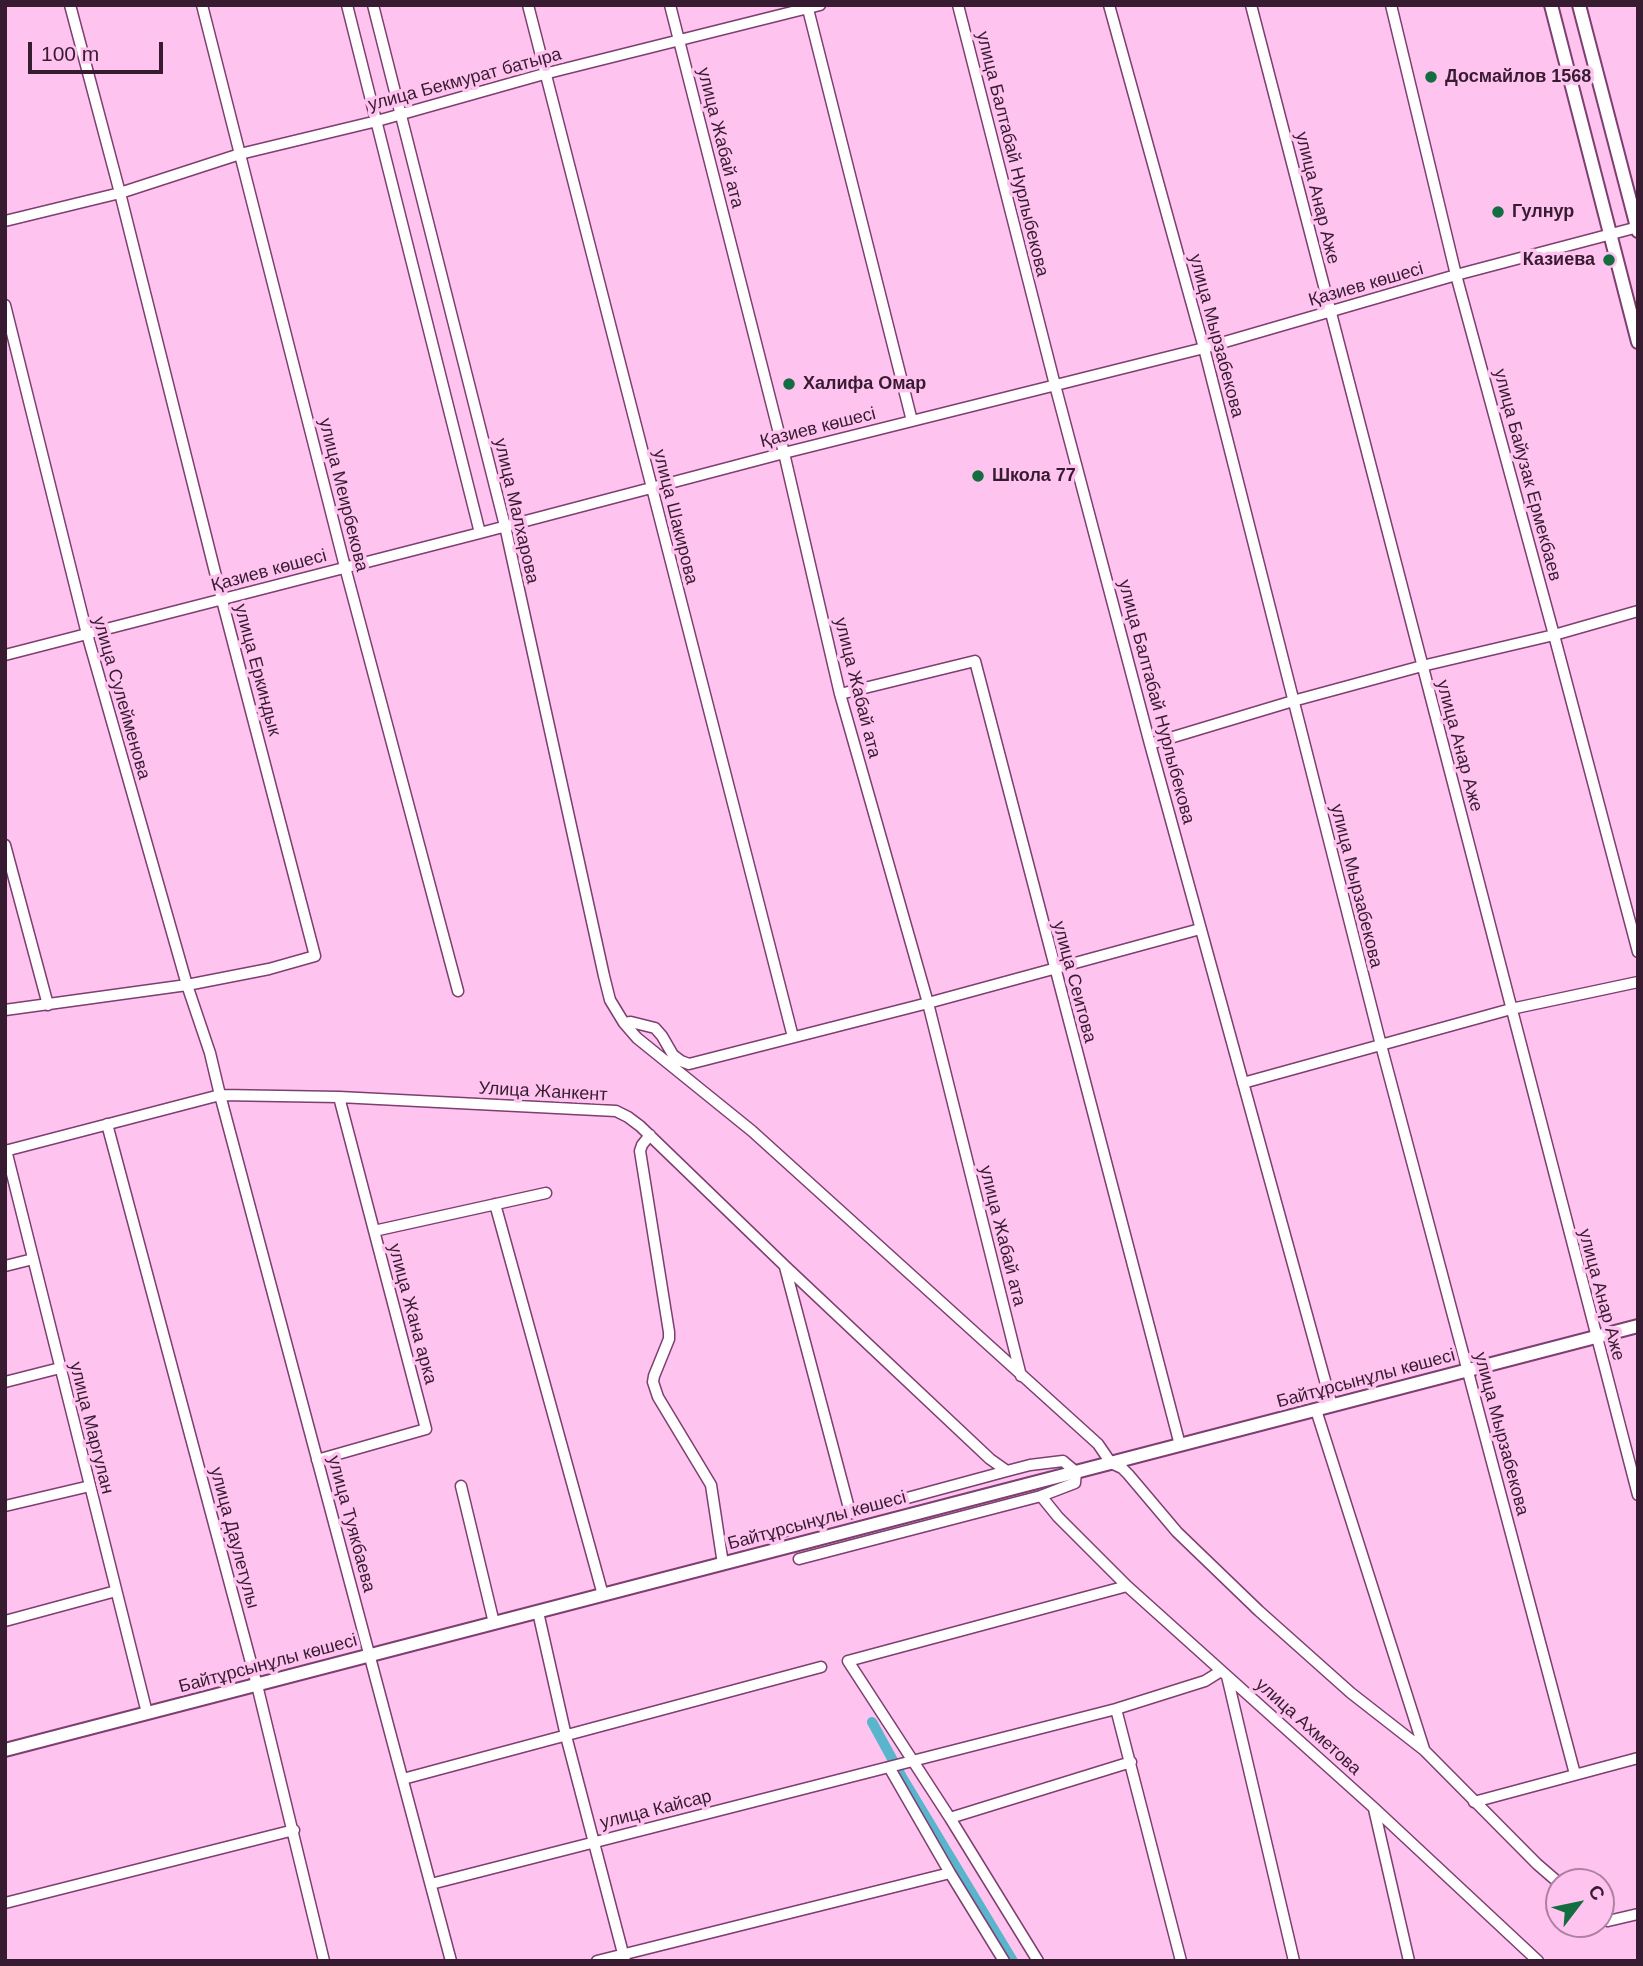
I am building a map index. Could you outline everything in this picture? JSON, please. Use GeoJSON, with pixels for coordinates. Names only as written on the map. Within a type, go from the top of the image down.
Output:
{"type":"FeatureCollection","features":[{"type":"Feature","properties":{"kind":"main road"},"geometry":{"type":"LineString","coordinates":[[1551,5],[1638,342]]}},
{"type":"Feature","properties":{"kind":"main road"},"geometry":{"type":"LineString","coordinates":[[1579,5],[1638,229]]}},
{"type":"Feature","properties":{"kind":"main road","name":"Байтұрсынұлы көшесі"},"geometry":{"type":"LineString","coordinates":[[5,1750],[1638,1326]]}},
{"type":"Feature","properties":{"kind":"street","name":"улица Еркиндык"},"geometry":{"type":"LineString","coordinates":[[5,1010],[187,985],[269,969],[315,956],[70,5]]}},
{"type":"Feature","properties":{"kind":"street","name":"улица Меирбекова"},"geometry":{"type":"LineString","coordinates":[[202,5],[345,567],[458,991]]}},
{"type":"Feature","properties":{"kind":"street"},"geometry":{"type":"LineString","coordinates":[[347,5],[480,533]]}},
{"type":"Feature","properties":{"kind":"street","name":"улица Малхарова"},"geometry":{"type":"LineString","coordinates":[[373,5],[505,526],[604,976],[610,1000],[624,1023],[638,1038],[752,1131],[1098,1444],[1111,1463],[1128,1474],[1177,1532],[1259,1611],[1351,1693],[1424,1750],[1545,1871]]}},
{"type":"Feature","properties":{"kind":"street","name":"улица Шакирова"},"geometry":{"type":"LineString","coordinates":[[527,5],[793,1037]]}},
{"type":"Feature","properties":{"kind":"street","name":"улица Жабай ата"},"geometry":{"type":"LineString","coordinates":[[670,5],[784,453],[840,694],[928,1003],[1021,1376]]}},
{"type":"Feature","properties":{"kind":"street","name":"улица Бекмурат батыра"},"geometry":{"type":"LineString","coordinates":[[5,221],[120,193],[240,154],[377,121],[544,74],[820,5]]}},
{"type":"Feature","properties":{"kind":"street","name":"улица Балтабай Нурлыбекова"},"geometry":{"type":"LineString","coordinates":[[958,5],[1150,744],[1332,1406]]}},
{"type":"Feature","properties":{"kind":"street","name":"улица Мырзабекова"},"geometry":{"type":"LineString","coordinates":[[1109,5],[1204,348],[1381,1045],[1575,1774]]}},
{"type":"Feature","properties":{"kind":"street","name":"улица Анар Аже"},"geometry":{"type":"LineString","coordinates":[[1251,5],[1638,1495]]}},
{"type":"Feature","properties":{"kind":"street","name":"улица Байузак Ермекбаев"},"geometry":{"type":"LineString","coordinates":[[1391,5],[1456,275],[1638,952]]}},
{"type":"Feature","properties":{"kind":"street"},"geometry":{"type":"LineString","coordinates":[[807,7],[912,421]]}},
{"type":"Feature","properties":{"kind":"street","name":"Қазиев көшесі"},"geometry":{"type":"LineString","coordinates":[[5,655],[784,453],[1204,348],[1456,275],[1638,229]]}},
{"type":"Feature","properties":{"kind":"street","name":"улица Сулейменова"},"geometry":{"type":"LineString","coordinates":[[5,305],[86,634],[187,985],[211,1053],[220,1095]]}},
{"type":"Feature","properties":{"kind":"street"},"geometry":{"type":"LineString","coordinates":[[1150,744],[1293,701],[1638,611]]}},
{"type":"Feature","properties":{"kind":"street","name":"улица Сеитова"},"geometry":{"type":"LineString","coordinates":[[840,694],[975,662],[1180,1445]]}},
{"type":"Feature","properties":{"kind":"street"},"geometry":{"type":"LineString","coordinates":[[5,845],[48,1005]]}},
{"type":"Feature","properties":{"kind":"street"},"geometry":{"type":"LineString","coordinates":[[624,1023],[631,1022],[655,1028],[673,1055],[690,1064],[1200,929]]}},
{"type":"Feature","properties":{"kind":"street"},"geometry":{"type":"LineString","coordinates":[[1243,1083],[1511,1009],[1638,982]]}},
{"type":"Feature","properties":{"kind":"street","name":"Улица Жанкент"},"geometry":{"type":"LineString","coordinates":[[5,1150],[220,1095],[340,1097],[616,1111],[650,1135],[990,1459],[1007,1471]]}},
{"type":"Feature","properties":{"kind":"street","name":"улица Туякбаева"},"geometry":{"type":"LineString","coordinates":[[220,1095],[451,1961]]}},
{"type":"Feature","properties":{"kind":"street","name":"улица Жана арка"},"geometry":{"type":"LineString","coordinates":[[317,1460],[426,1429],[340,1097]]}},
{"type":"Feature","properties":{"kind":"street","name":"улица Даулетулы"},"geometry":{"type":"LineString","coordinates":[[107,1124],[257,1685],[324,1961]]}},
{"type":"Feature","properties":{"kind":"street"},"geometry":{"type":"LineString","coordinates":[[650,1135],[640,1151],[669,1332],[669,1339],[653,1382],[658,1397],[711,1485],[723,1564]]}},
{"type":"Feature","properties":{"kind":"street","name":"улица Маргулан"},"geometry":{"type":"LineString","coordinates":[[5,1150],[147,1713]]}},
{"type":"Feature","properties":{"kind":"street"},"geometry":{"type":"LineString","coordinates":[[374,1231],[546,1193]]}},
{"type":"Feature","properties":{"kind":"street"},"geometry":{"type":"LineString","coordinates":[[495,1204],[603,1595]]}},
{"type":"Feature","properties":{"kind":"street"},"geometry":{"type":"LineString","coordinates":[[5,1266],[33,1259]]}},
{"type":"Feature","properties":{"kind":"street"},"geometry":{"type":"LineString","coordinates":[[785,1266],[850,1513]]}},
{"type":"Feature","properties":{"kind":"street"},"geometry":{"type":"LineString","coordinates":[[5,1382],[60,1368]]}},
{"type":"Feature","properties":{"kind":"street"},"geometry":{"type":"LineString","coordinates":[[1316,1410],[1424,1750]]}},
{"type":"Feature","properties":{"kind":"street"},"geometry":{"type":"LineString","coordinates":[[774,1534],[1007,1471],[1063,1461],[1076,1472],[1075,1483],[1041,1496],[799,1559]]}},
{"type":"Feature","properties":{"kind":"street"},"geometry":{"type":"LineString","coordinates":[[5,1506],[89,1486]]}},
{"type":"Feature","properties":{"kind":"street"},"geometry":{"type":"LineString","coordinates":[[461,1486],[494,1623]]}},
{"type":"Feature","properties":{"kind":"street","name":"улица Ахметова"},"geometry":{"type":"LineString","coordinates":[[1041,1496],[1126,1586],[1374,1808],[1538,1961]]}},
{"type":"Feature","properties":{"kind":"street"},"geometry":{"type":"LineString","coordinates":[[1038,1961],[950,1818],[910,1761],[848,1661],[1126,1586]]}},
{"type":"Feature","properties":{"kind":"street"},"geometry":{"type":"LineString","coordinates":[[5,1621],[116,1591]]}},
{"type":"Feature","properties":{"kind":"street"},"geometry":{"type":"LineString","coordinates":[[538,1612],[566,1736],[625,1957]]}},
{"type":"Feature","properties":{"kind":"street"},"geometry":{"type":"LineString","coordinates":[[402,1779],[821,1667]]}},
{"type":"Feature","properties":{"kind":"street"},"geometry":{"type":"LineString","coordinates":[[910,1761],[1116,1709],[1224,1674],[1294,1961]]}},
{"type":"Feature","properties":{"kind":"street"},"geometry":{"type":"LineString","coordinates":[[1116,1709],[1181,1961]]}},
{"type":"Feature","properties":{"kind":"street"},"geometry":{"type":"LineString","coordinates":[[1474,1802],[1638,1758]]}},
{"type":"Feature","properties":{"kind":"street","name":"улица Кайсар"},"geometry":{"type":"LineString","coordinates":[[431,1884],[910,1761]]}},
{"type":"Feature","properties":{"kind":"street"},"geometry":{"type":"LineString","coordinates":[[950,1818],[1131,1762]]}},
{"type":"Feature","properties":{"kind":"street"},"geometry":{"type":"LineString","coordinates":[[889,1767],[1004,1961]]}},
{"type":"Feature","properties":{"kind":"street"},"geometry":{"type":"LineString","coordinates":[[1374,1808],[1409,1961]]}},
{"type":"Feature","properties":{"kind":"street"},"geometry":{"type":"LineString","coordinates":[[5,1903],[294,1830]]}},
{"type":"Feature","properties":{"kind":"street"},"geometry":{"type":"LineString","coordinates":[[597,1961],[625,1957],[950,1873]]}},
{"type":"Feature","properties":{"kind":"street"},"geometry":{"type":"LineString","coordinates":[[1615,1919],[1638,1914]]}},
{"type":"Feature","properties":{"kind":"waterway"},"geometry":{"type":"LineString","coordinates":[[872,1722],[902,1777],[1013,1961]]}},
{"type":"Feature","properties":{"kind":"place","name":"Досмайлов 1568"},"geometry":{"type":"Point","coordinates":[1431,77]}},
{"type":"Feature","properties":{"kind":"place","name":"Гулнур"},"geometry":{"type":"Point","coordinates":[1498,212]}},
{"type":"Feature","properties":{"kind":"place","name":"Казиева"},"geometry":{"type":"Point","coordinates":[1609,260]}},
{"type":"Feature","properties":{"kind":"place","name":"Халифа Омар"},"geometry":{"type":"Point","coordinates":[789,384]}},
{"type":"Feature","properties":{"kind":"place","name":"Школа 77"},"geometry":{"type":"Point","coordinates":[978,476]}}]}
